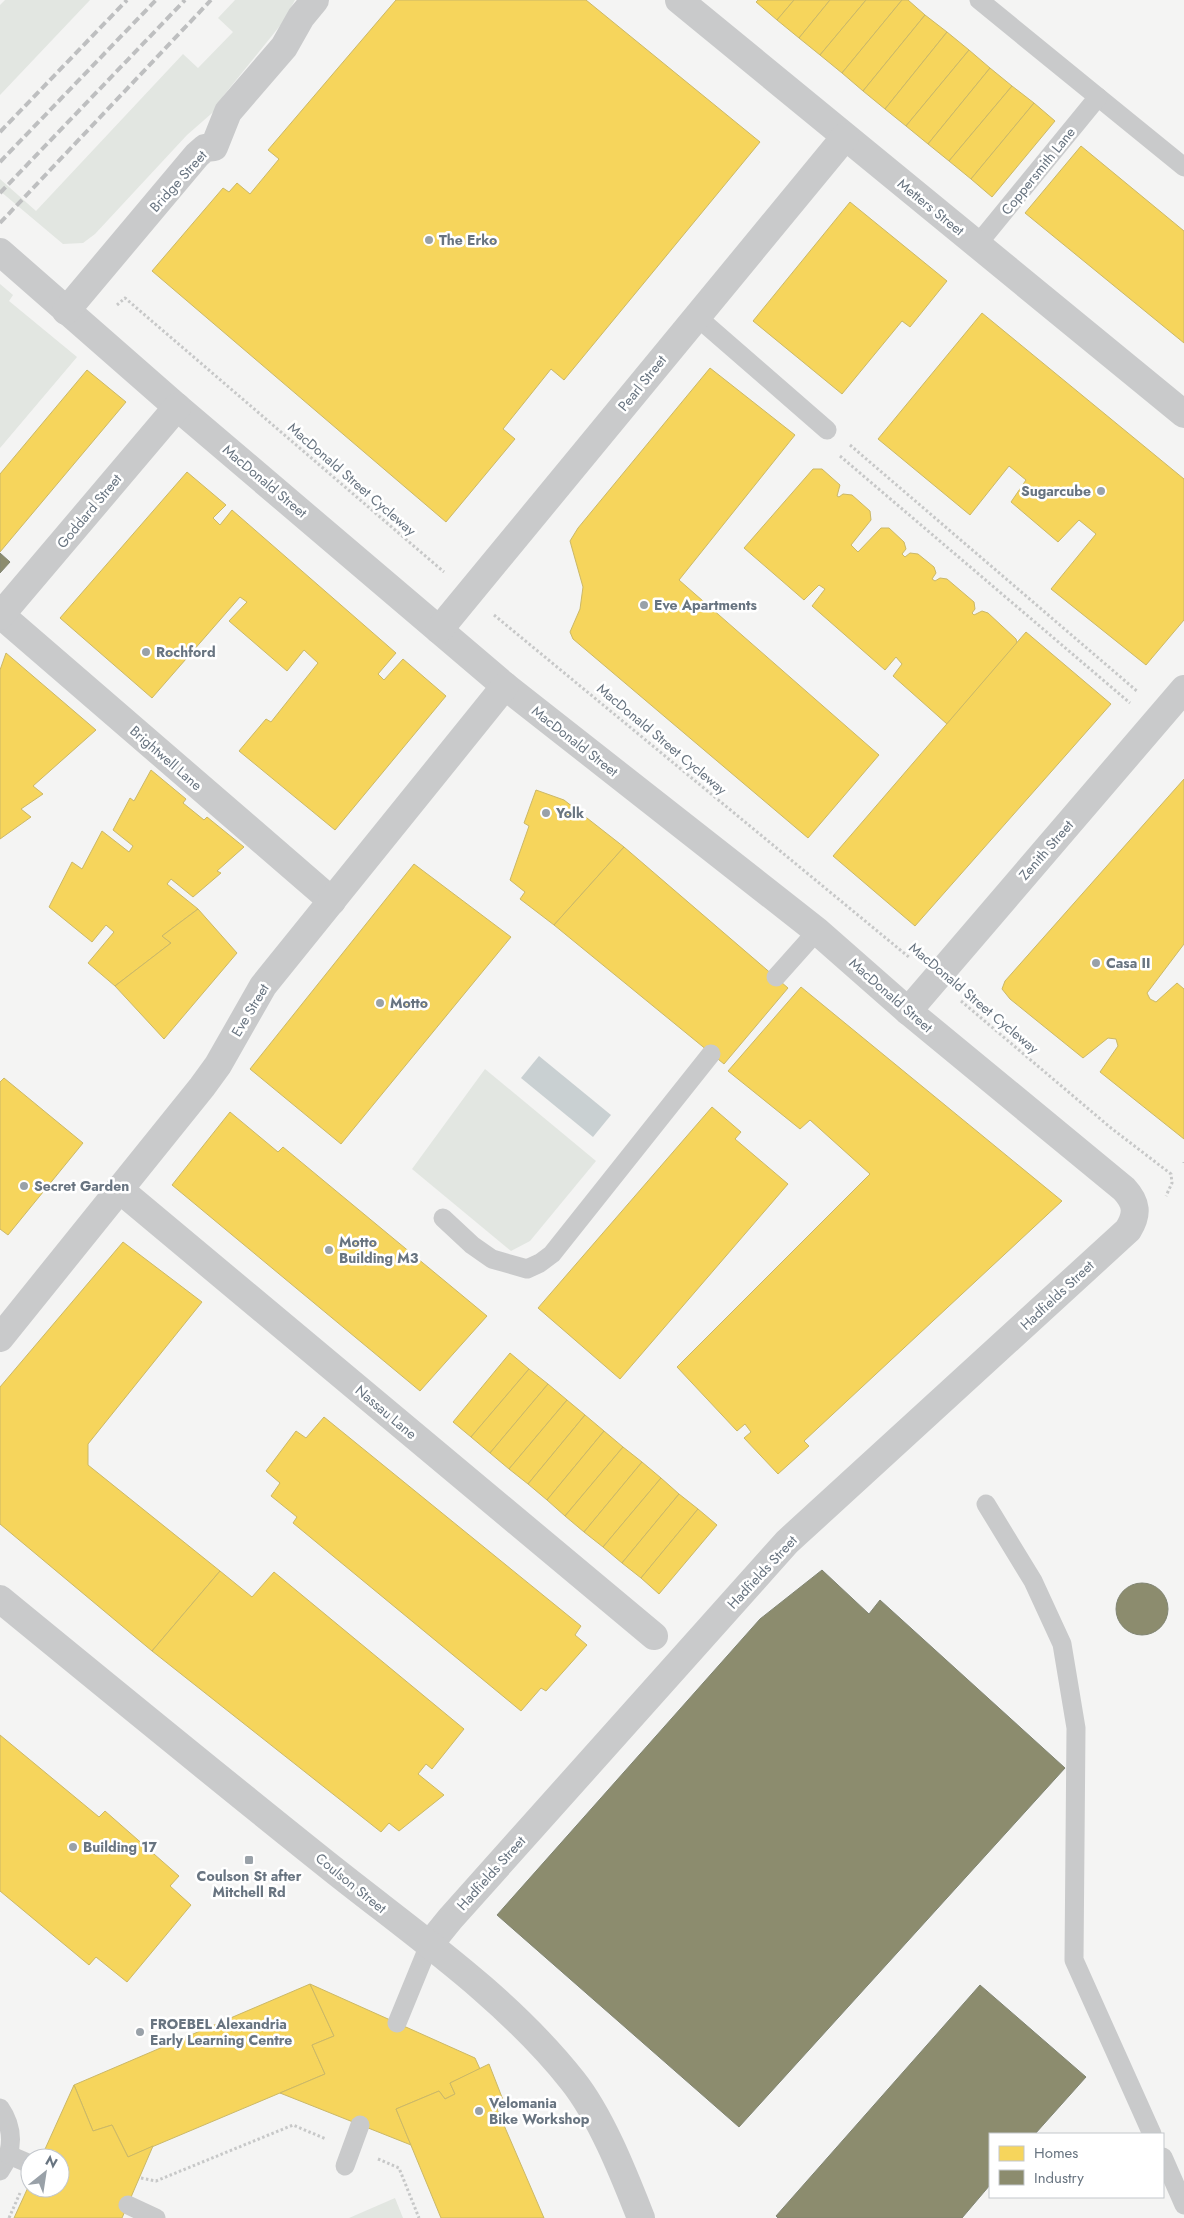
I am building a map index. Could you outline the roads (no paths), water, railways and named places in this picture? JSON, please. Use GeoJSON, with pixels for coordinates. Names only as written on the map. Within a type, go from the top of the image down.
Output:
{"type":"FeatureCollection","features":[{"type":"Feature","properties":{"kind":"street","name":"Bridge Street"},"geometry":{"type":"LineString","coordinates":[[66,311],[197,156],[205,148],[214,147],[228,112],[284,47],[301,17],[315,0]]}},
{"type":"Feature","properties":{"kind":"street","name":"Metters Street"},"geometry":{"type":"LineString","coordinates":[[679,0],[1184,414]]}},
{"type":"Feature","properties":{"kind":"street","name":"Pearl Street"},"geometry":{"type":"LineString","coordinates":[[439,630],[845,136]]}},
{"type":"Feature","properties":{"kind":"street","name":"MacDonald Street"},"geometry":{"type":"LineString","coordinates":[[0,252],[177,407],[505,686],[817,931],[908,1011],[1124,1189],[1136,1206],[1134,1220],[1128,1230]]}},
{"type":"Feature","properties":{"kind":"street","name":"Goddard Street"},"geometry":{"type":"LineString","coordinates":[[0,615],[177,407]]}},
{"type":"Feature","properties":{"kind":"street","name":"Brightwell Lane"},"geometry":{"type":"LineString","coordinates":[[0,615],[332,901]]}},
{"type":"Feature","properties":{"kind":"street","name":"Eve Street"},"geometry":{"type":"LineString","coordinates":[[0,1338],[202,1088],[218,1065],[263,986],[505,686]]}},
{"type":"Feature","properties":{"kind":"street","name":"Zenith Street"},"geometry":{"type":"LineString","coordinates":[[908,1011],[934,978],[1184,689]]}},
{"type":"Feature","properties":{"kind":"street","name":"Nassau Lane"},"geometry":{"type":"LineString","coordinates":[[119,1189],[654,1636]]}},
{"type":"Feature","properties":{"kind":"street","name":"Hadfields Street"},"geometry":{"type":"LineString","coordinates":[[428,1945],[787,1542],[1128,1230]]}},
{"type":"Feature","properties":{"kind":"street","name":"Coulson Street"},"geometry":{"type":"LineString","coordinates":[[0,1599],[224,1783],[428,1945],[530,2031],[574,2082],[603,2132],[641,2218]]}},
{"type":"Feature","properties":{"kind":"lane"},"geometry":{"type":"LineString","coordinates":[[979,0],[1184,167]]}},
{"type":"Feature","properties":{"kind":"lane","name":"Coppersmith Lane"},"geometry":{"type":"LineString","coordinates":[[977,245],[1098,97]]}},
{"type":"Feature","properties":{"kind":"lane"},"geometry":{"type":"LineString","coordinates":[[696,316],[827,430]]}},
{"type":"Feature","properties":{"kind":"lane"},"geometry":{"type":"LineString","coordinates":[[776,978],[817,931]]}},
{"type":"Feature","properties":{"kind":"lane"},"geometry":{"type":"LineString","coordinates":[[443,1218],[472,1245],[492,1259],[526,1269],[540,1263],[552,1254],[711,1054]]}},
{"type":"Feature","properties":{"kind":"lane"},"geometry":{"type":"LineString","coordinates":[[986,1504],[1033,1581],[1062,1644],[1076,1728],[1074,1960],[1152,2133]]}},
{"type":"Feature","properties":{"kind":"lane"},"geometry":{"type":"LineString","coordinates":[[397,2023],[428,1945]]}},
{"type":"Feature","properties":{"kind":"lane"},"geometry":{"type":"LineString","coordinates":[[0,2108],[8,2123],[11,2139],[4,2163],[20,2164]]}},
{"type":"Feature","properties":{"kind":"lane"},"geometry":{"type":"LineString","coordinates":[[344,2166],[360,2124]]}},
{"type":"Feature","properties":{"kind":"lane"},"geometry":{"type":"LineString","coordinates":[[1164,2159],[1184,2204]]}},
{"type":"Feature","properties":{"kind":"lane"},"geometry":{"type":"LineString","coordinates":[[128,2205],[156,2218]]}},
{"type":"Feature","properties":{"kind":"railway"},"geometry":{"type":"LineString","coordinates":[[0,132],[127,0]]}},
{"type":"Feature","properties":{"kind":"railway"},"geometry":{"type":"LineString","coordinates":[[0,162],[156,0]]}},
{"type":"Feature","properties":{"kind":"railway"},"geometry":{"type":"LineString","coordinates":[[0,193],[185,0]]}},
{"type":"Feature","properties":{"kind":"railway"},"geometry":{"type":"LineString","coordinates":[[0,223],[211,0]]}},
{"type":"Feature","properties":{"kind":"place","name":"The Erko"},"geometry":{"type":"Point","coordinates":[429,240]}},
{"type":"Feature","properties":{"kind":"place","name":"Sugarcube"},"geometry":{"type":"Point","coordinates":[1101,491]}},
{"type":"Feature","properties":{"kind":"place","name":"Eve Apartments"},"geometry":{"type":"Point","coordinates":[644,605]}},
{"type":"Feature","properties":{"kind":"place","name":"Rochford"},"geometry":{"type":"Point","coordinates":[146,652]}},
{"type":"Feature","properties":{"kind":"place","name":"Yolk"},"geometry":{"type":"Point","coordinates":[546,813]}},
{"type":"Feature","properties":{"kind":"place","name":"Casa II"},"geometry":{"type":"Point","coordinates":[1096,963]}},
{"type":"Feature","properties":{"kind":"place","name":"Motto"},"geometry":{"type":"Point","coordinates":[380,1003]}},
{"type":"Feature","properties":{"kind":"place","name":"Secret Garden"},"geometry":{"type":"Point","coordinates":[24,1186]}},
{"type":"Feature","properties":{"kind":"place","name":"Motto Building M3"},"geometry":{"type":"Point","coordinates":[329,1250]}},
{"type":"Feature","properties":{"kind":"place","name":"Building 17"},"geometry":{"type":"Point","coordinates":[73,1847]}},
{"type":"Feature","properties":{"kind":"place","name":"Coulson St after Mitchell Rd"},"geometry":{"type":"Point","coordinates":[249,1860]}},
{"type":"Feature","properties":{"kind":"place","name":"FROEBEL Alexandria Early Learning Centre"},"geometry":{"type":"Point","coordinates":[140,2032]}},
{"type":"Feature","properties":{"kind":"place","name":"Velomania Bike Workshop"},"geometry":{"type":"Point","coordinates":[479,2111]}}]}
